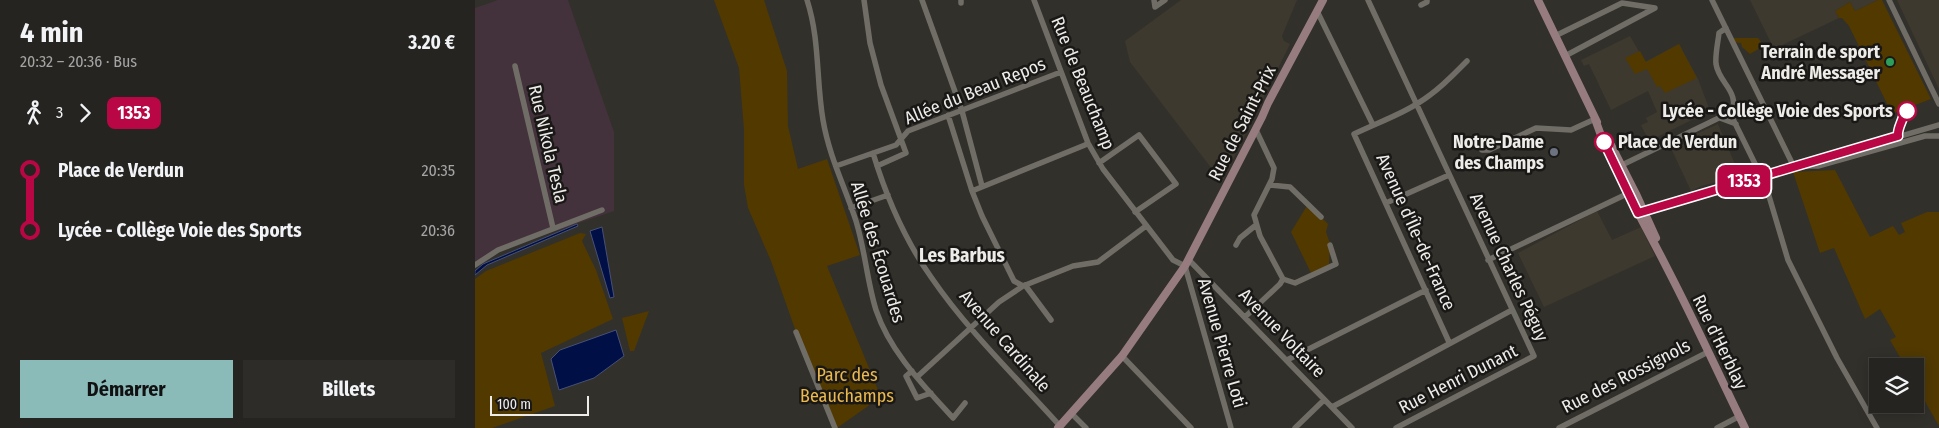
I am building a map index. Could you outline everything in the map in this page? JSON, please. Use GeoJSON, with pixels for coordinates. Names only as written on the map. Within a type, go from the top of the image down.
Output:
{"type":"FeatureCollection","features":[{"type":"Feature","properties":{"kind":"main road","name":"Rue de Saint-Prix"},"geometry":{"type":"LineString","coordinates":[[1059,427],[1122,356],[1187,263],[1322,0]]}},
{"type":"Feature","properties":{"kind":"main road","name":"Rue d'Herblay"},"geometry":{"type":"LineString","coordinates":[[1538,0],[1745,428]]}},
{"type":"Feature","properties":{"kind":"main road","name":"Rue d'Herblay"},"geometry":{"type":"LineString","coordinates":[[1595,119],[1622,165],[1632,192]]}},
{"type":"Feature","properties":{"kind":"street"},"geometry":{"type":"LineString","coordinates":[[864,0],[870,43],[879,76],[891,115],[906,153],[877,166]]}},
{"type":"Feature","properties":{"kind":"street"},"geometry":{"type":"LineString","coordinates":[[922,0],[962,111],[982,186]]}},
{"type":"Feature","properties":{"kind":"street","name":"Rue de Beauchamp"},"geometry":{"type":"LineString","coordinates":[[1034,0],[1088,143],[1099,163],[1173,260],[1187,263]]}},
{"type":"Feature","properties":{"kind":"street"},"geometry":{"type":"LineString","coordinates":[[1153,0],[1155,7],[1165,0]]}},
{"type":"Feature","properties":{"kind":"street","name":"Avenue Charles Péguy"},"geometry":{"type":"LineString","coordinates":[[1368,0],[1534,356]]}},
{"type":"Feature","properties":{"kind":"street"},"geometry":{"type":"LineString","coordinates":[[1421,5],[1427,2],[1427,0]]}},
{"type":"Feature","properties":{"kind":"street"},"geometry":{"type":"LineString","coordinates":[[1712,0],[1797,167]]}},
{"type":"Feature","properties":{"kind":"street"},"geometry":{"type":"LineString","coordinates":[[1889,0],[1939,104]]}},
{"type":"Feature","properties":{"kind":"street","name":"Allée des Écouardes"},"geometry":{"type":"LineString","coordinates":[[810,1],[816,32],[821,107],[825,135],[857,224],[876,310],[884,330],[912,371],[953,418],[965,403]]}},
{"type":"Feature","properties":{"kind":"street"},"geometry":{"type":"LineString","coordinates":[[1555,36],[1621,3],[1655,8],[1565,56]]}},
{"type":"Feature","properties":{"kind":"street"},"geometry":{"type":"LineString","coordinates":[[1317,12],[1373,125],[1416,104],[1446,82],[1467,61]]}},
{"type":"Feature","properties":{"kind":"street"},"geometry":{"type":"LineString","coordinates":[[1726,28],[1719,33],[1716,65],[1734,99],[1734,108],[1731,115]]}},
{"type":"Feature","properties":{"kind":"street","name":"Rue Nikola Tesla"},"geometry":{"type":"LineString","coordinates":[[515,66],[553,228]]}},
{"type":"Feature","properties":{"kind":"street","name":"Allée du Beau Repos"},"geometry":{"type":"LineString","coordinates":[[836,166],[896,145],[908,131],[1061,72]]}},
{"type":"Feature","properties":{"kind":"street"},"geometry":{"type":"LineString","coordinates":[[1622,165],[1727,114],[1731,115]]}},
{"type":"Feature","properties":{"kind":"street"},"geometry":{"type":"LineString","coordinates":[[949,115],[972,191],[1005,264],[1014,281],[1024,285],[1051,320]]}},
{"type":"Feature","properties":{"kind":"street"},"geometry":{"type":"LineString","coordinates":[[1731,115],[1766,186],[1788,260],[1837,358],[1877,428]]}},
{"type":"Feature","properties":{"kind":"street"},"geometry":{"type":"LineString","coordinates":[[1720,118],[1736,124]]}},
{"type":"Feature","properties":{"kind":"street"},"geometry":{"type":"LineString","coordinates":[[1482,150],[1489,150],[1536,128],[1571,130],[1595,119]]}},
{"type":"Feature","properties":{"kind":"street","name":"Avenue d'Île-de-France"},"geometry":{"type":"LineString","coordinates":[[1373,125],[1355,134],[1449,342]]}},
{"type":"Feature","properties":{"kind":"street"},"geometry":{"type":"LineString","coordinates":[[1641,212],[1939,126],[1939,134],[1925,136],[1818,166],[1797,167]]}},
{"type":"Feature","properties":{"kind":"street"},"geometry":{"type":"LineString","coordinates":[[1256,130],[1274,168],[1269,185],[1254,215],[1256,225],[1283,278],[1295,282],[1336,264],[1329,245]]}},
{"type":"Feature","properties":{"kind":"street"},"geometry":{"type":"LineString","coordinates":[[1099,163],[1139,135],[1176,184],[1135,212]]}},
{"type":"Feature","properties":{"kind":"street"},"geometry":{"type":"LineString","coordinates":[[972,191],[1088,143]]}},
{"type":"Feature","properties":{"kind":"street","name":"Avenue Cardinale"},"geometry":{"type":"LineString","coordinates":[[873,153],[888,195],[909,241],[931,277],[971,328],[1059,427]]}},
{"type":"Feature","properties":{"kind":"street"},"geometry":{"type":"LineString","coordinates":[[1386,203],[1449,175]]}},
{"type":"Feature","properties":{"kind":"street"},"geometry":{"type":"LineString","coordinates":[[1269,185],[1290,188],[1295,191],[1321,217]]}},
{"type":"Feature","properties":{"kind":"street"},"geometry":{"type":"LineString","coordinates":[[1488,260],[1632,192]]}},
{"type":"Feature","properties":{"kind":"street"},"geometry":{"type":"LineString","coordinates":[[851,208],[888,195]]}},
{"type":"Feature","properties":{"kind":"street"},"geometry":{"type":"LineString","coordinates":[[475,265],[498,250],[602,210]]}},
{"type":"Feature","properties":{"kind":"street"},"geometry":{"type":"LineString","coordinates":[[1236,245],[1240,238],[1256,225]]}},
{"type":"Feature","properties":{"kind":"street"},"geometry":{"type":"LineString","coordinates":[[917,377],[999,302],[1024,285],[1073,266],[1098,262],[1146,226]]}},
{"type":"Feature","properties":{"kind":"street","name":"Avenue Voltaire"},"geometry":{"type":"LineString","coordinates":[[1187,263],[1246,316],[1352,428]]}},
{"type":"Feature","properties":{"kind":"street","name":"Avenue Pierre Loti"},"geometry":{"type":"LineString","coordinates":[[1187,263],[1231,428]]}},
{"type":"Feature","properties":{"kind":"street"},"geometry":{"type":"LineString","coordinates":[[1246,316],[1280,284],[1283,278]]}},
{"type":"Feature","properties":{"kind":"street"},"geometry":{"type":"LineString","coordinates":[[1287,360],[1426,290]]}},
{"type":"Feature","properties":{"kind":"street"},"geometry":{"type":"LineString","coordinates":[[1332,407],[1511,310]]}},
{"type":"Feature","properties":{"kind":"street"},"geometry":{"type":"LineString","coordinates":[[796,332],[835,428]]}},
{"type":"Feature","properties":{"kind":"street","name":"Rue des Rossignols"},"geometry":{"type":"LineString","coordinates":[[1559,428],[1707,352]]}},
{"type":"Feature","properties":{"kind":"street"},"geometry":{"type":"LineString","coordinates":[[1122,356],[1191,428]]}},
{"type":"Feature","properties":{"kind":"street","name":"Rue Henri Dunant"},"geometry":{"type":"LineString","coordinates":[[1396,428],[1534,356]]}},
{"type":"Feature","properties":{"kind":"street"},"geometry":{"type":"LineString","coordinates":[[912,371],[906,376],[917,398],[931,393]]}},
{"type":"Feature","properties":{"kind":"street"},"geometry":{"type":"LineString","coordinates":[[1295,428],[1325,400]]}},
{"type":"Feature","properties":{"kind":"street"},"geometry":{"type":"LineString","coordinates":[[1072,414],[1086,428]]}},
{"type":"Feature","properties":{"kind":"street"},"geometry":{"type":"LineString","coordinates":[[1717,428],[1740,416]]}},
{"type":"Feature","properties":{"kind":"shaded area"},"geometry":{"type":"Polygon","coordinates":[[[498,0],[568,0],[614,132],[614,211],[485,255],[482,260],[475,263],[475,8],[498,0]]]}},
{"type":"Feature","properties":{"kind":"shaded area"},"geometry":{"type":"Polygon","coordinates":[[[1181,0],[1297,0],[1282,36],[1284,41],[1290,44],[1222,182],[1130,62],[1125,41],[1181,0]]]}},
{"type":"Feature","properties":{"kind":"shaded area"},"geometry":{"type":"Polygon","coordinates":[[[1750,0],[1878,0],[1855,11],[1850,2],[1835,11],[1839,18],[1774,49],[1750,0]]]}},
{"type":"Feature","properties":{"kind":"shaded area"},"geometry":{"type":"Polygon","coordinates":[[[1897,0],[1939,0],[1939,89],[1897,0]]]}},
{"type":"Feature","properties":{"kind":"shaded area"},"geometry":{"type":"Polygon","coordinates":[[[1630,36],[1645,62],[1679,44],[1698,79],[1710,111],[1649,141],[1641,125],[1648,122],[1646,118],[1657,112],[1648,91],[1611,110],[1589,64],[1584,66],[1581,60],[1630,36]]]}},
{"type":"Feature","properties":{"kind":"shaded area"},"geometry":{"type":"Polygon","coordinates":[[[1718,124],[1740,176],[1701,186],[1691,191],[1670,146],[1718,124]]]}},
{"type":"Feature","properties":{"kind":"shaded area"},"geometry":{"type":"Polygon","coordinates":[[[1597,211],[1612,240],[1641,227],[1655,256],[1544,307],[1518,253],[1597,211]]]}},
{"type":"Feature","properties":{"kind":"shaded area"},"geometry":{"type":"Polygon","coordinates":[[[577,224],[578,226],[487,265],[475,275],[475,271],[483,264],[577,224]]]}},
{"type":"Feature","properties":{"kind":"shaded area"},"geometry":{"type":"Polygon","coordinates":[[[602,227],[614,297],[610,298],[590,231],[602,227]]]}},
{"type":"Feature","properties":{"kind":"shaded area"},"geometry":{"type":"Polygon","coordinates":[[[616,330],[624,356],[594,378],[559,390],[551,359],[560,350],[616,330]]]}},
{"type":"Feature","properties":{"kind":"green space","name":"Parc des Beauchamps"},"geometry":{"type":"Polygon","coordinates":[[[714,0],[764,0],[787,71],[788,126],[798,169],[827,159],[860,255],[827,266],[881,397],[837,428],[796,332],[771,261],[748,208],[744,185],[744,130],[739,68],[714,0]]]}},
{"type":"Feature","properties":{"kind":"green space","name":"Terrain de sport André Messager"},"geometry":{"type":"Polygon","coordinates":[[[1878,0],[1882,0],[1931,99],[1892,114],[1849,26],[1842,18],[1839,18],[1835,11],[1850,2],[1855,11],[1878,0]]]}},
{"type":"Feature","properties":{"kind":"green space"},"geometry":{"type":"Polygon","coordinates":[[[1730,38],[1758,38],[1762,43],[1762,47],[1750,54],[1742,47],[1741,43],[1732,42],[1730,38]]]}},
{"type":"Feature","properties":{"kind":"green space"},"geometry":{"type":"Polygon","coordinates":[[[1679,44],[1697,78],[1665,93],[1660,86],[1657,87],[1647,69],[1635,74],[1625,58],[1640,51],[1646,62],[1679,44]]]}},
{"type":"Feature","properties":{"kind":"green space"},"geometry":{"type":"Polygon","coordinates":[[[1835,170],[1870,237],[1893,226],[1899,235],[1905,232],[1901,223],[1927,212],[1939,212],[1939,426],[1924,400],[1924,358],[1900,358],[1890,340],[1896,337],[1880,309],[1865,319],[1834,248],[1820,253],[1793,172],[1835,170]]]}},
{"type":"Feature","properties":{"kind":"green space"},"geometry":{"type":"Polygon","coordinates":[[[1308,204],[1328,224],[1326,232],[1330,243],[1329,264],[1312,275],[1291,232],[1308,204]]]}},
{"type":"Feature","properties":{"kind":"green space"},"geometry":{"type":"Polygon","coordinates":[[[580,233],[586,234],[582,241],[596,270],[613,319],[541,353],[555,406],[492,428],[475,428],[475,279],[486,271],[580,233]]]}},
{"type":"Feature","properties":{"kind":"green space"},"geometry":{"type":"Polygon","coordinates":[[[649,311],[634,351],[630,351],[622,318],[649,311]]]}},
{"type":"Feature","properties":{"kind":"bus line","name":"1353"},"geometry":{"type":"LineString","coordinates":[[1604,142],[1638,213],[1898,136],[1898,131],[1904,120],[1904,113],[1907,111]]}},
{"type":"Feature","properties":{"kind":"place","name":"Terrain de sport André Messager"},"geometry":{"type":"Point","coordinates":[1890,62]}},
{"type":"Feature","properties":{"kind":"place","name":"Lycée - Collège Voie des Sports"},"geometry":{"type":"Point","coordinates":[1907,111]}},
{"type":"Feature","properties":{"kind":"place","name":"Place de Verdun"},"geometry":{"type":"Point","coordinates":[1604,142]}},
{"type":"Feature","properties":{"kind":"place","name":"Notre-Dame des Champs"},"geometry":{"type":"Point","coordinates":[1554,152]}},
{"type":"Feature","properties":{"kind":"district","name":"Les Barbus"},"geometry":{"type":"Point","coordinates":[962,255]}}]}
